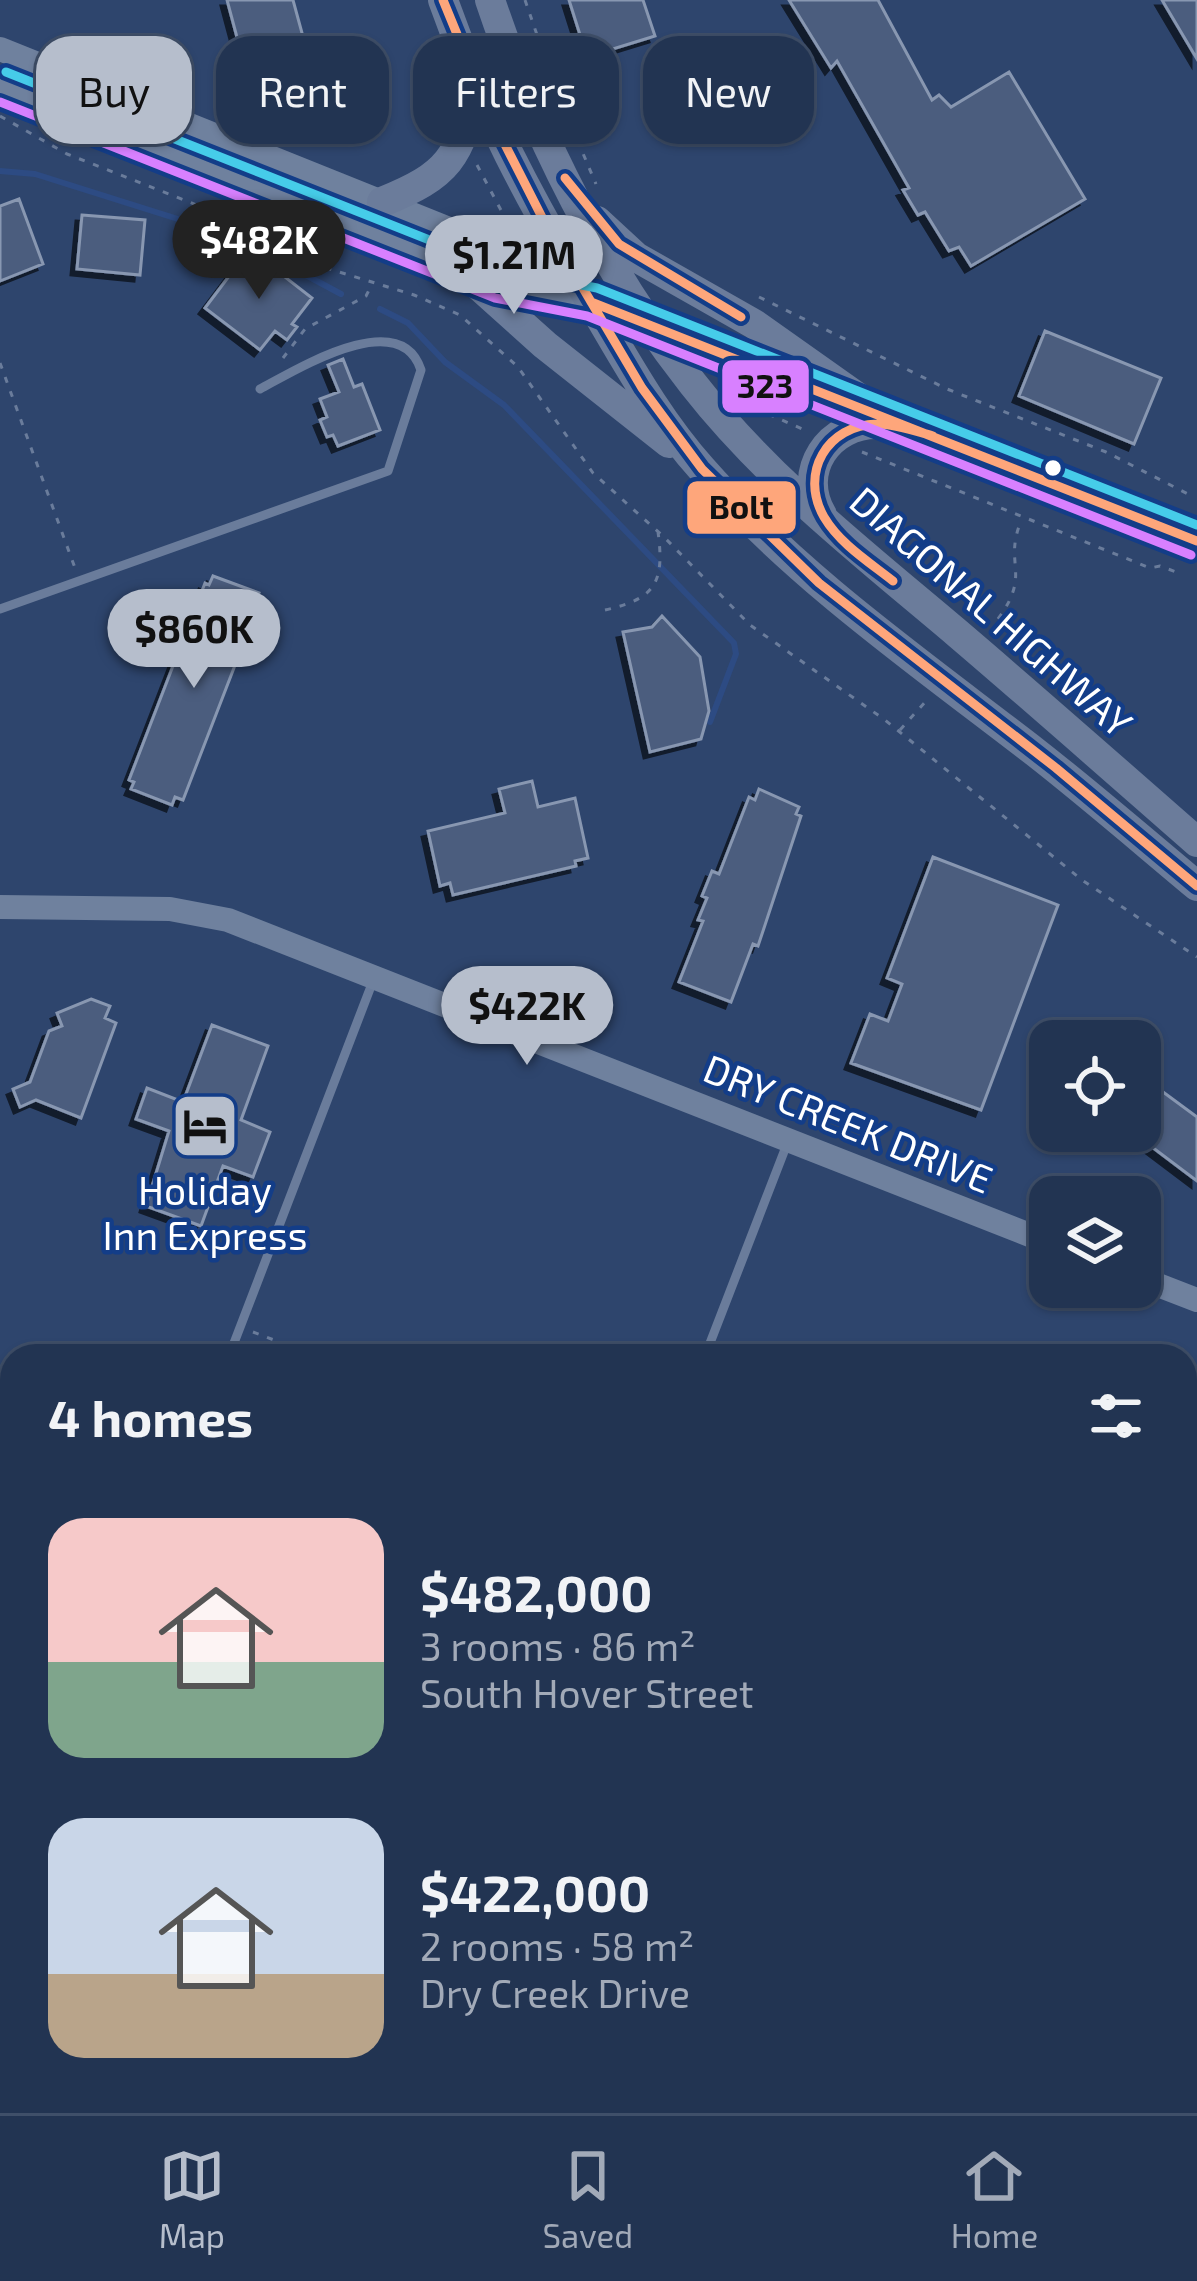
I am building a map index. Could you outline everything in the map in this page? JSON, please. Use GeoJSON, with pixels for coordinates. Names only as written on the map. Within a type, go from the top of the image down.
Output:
{"type":"FeatureCollection","features":[{"type":"Feature","properties":{"kind":"highway","name":"DIAGONAL HIGHWAY"},"geometry":{"type":"LineString","coordinates":[[443,0],[456,36]]}},
{"type":"Feature","properties":{"kind":"highway"},"geometry":{"type":"LineString","coordinates":[[490,0],[565,178],[600,225],[636,256],[754,324],[884,416]]}},
{"type":"Feature","properties":{"kind":"highway"},"geometry":{"type":"LineString","coordinates":[[382,202],[428,182],[442,170],[458,144]]}},
{"type":"Feature","properties":{"kind":"highway","name":"DIAGONAL HIGHWAY"},"geometry":{"type":"LineString","coordinates":[[501,144],[637,380],[698,466],[764,534],[840,600],[1197,886]]}},
{"type":"Feature","properties":{"kind":"highway","name":"DIAGONAL HIGHWAY"},"geometry":{"type":"LineString","coordinates":[[565,178],[594,236],[694,387],[828,525],[1197,842]]}},
{"type":"Feature","properties":{"kind":"highway"},"geometry":{"type":"LineString","coordinates":[[457,266],[545,345],[698,466]]}},
{"type":"Feature","properties":{"kind":"highway"},"geometry":{"type":"LineString","coordinates":[[828,525],[811,487],[819,457],[830,440],[852,427],[880,424],[934,436]]}},
{"type":"Feature","properties":{"kind":"main road"},"geometry":{"type":"LineString","coordinates":[[0,49],[514,255],[591,302]]}},
{"type":"Feature","properties":{"kind":"main road"},"geometry":{"type":"LineString","coordinates":[[0,86],[501,284],[591,302],[649,324],[1197,541]]}},
{"type":"Feature","properties":{"kind":"main road","name":"DRY CREEK DRIVE"},"geometry":{"type":"LineString","coordinates":[[0,907],[188,911],[228,920],[1029,1235]]}},
{"type":"Feature","properties":{"kind":"main road"},"geometry":{"type":"LineString","coordinates":[[1161,1286],[1197,1300]]}},
{"type":"Feature","properties":{"kind":"lane"},"geometry":{"type":"LineString","coordinates":[[0,608],[388,471],[421,370],[414,355],[404,348],[367,342],[319,358],[260,388]]}},
{"type":"Feature","properties":{"kind":"lane"},"geometry":{"type":"LineString","coordinates":[[234,1344],[375,976]]}},
{"type":"Feature","properties":{"kind":"lane"},"geometry":{"type":"LineString","coordinates":[[710,1344],[789,1139]]}},
{"type":"Feature","properties":{"kind":"path"},"geometry":{"type":"LineString","coordinates":[[525,0],[556,90],[602,196]]}},
{"type":"Feature","properties":{"kind":"path"},"geometry":{"type":"LineString","coordinates":[[0,116],[67,154],[235,220],[323,267],[460,314],[518,367],[593,473],[658,531],[750,626],[899,731],[1082,880],[1197,958]]}},
{"type":"Feature","properties":{"kind":"path"},"geometry":{"type":"LineString","coordinates":[[476,164],[515,238]]}},
{"type":"Feature","properties":{"kind":"path"},"geometry":{"type":"LineString","coordinates":[[260,388],[305,329],[368,295],[373,282]]}},
{"type":"Feature","properties":{"kind":"path"},"geometry":{"type":"LineString","coordinates":[[760,297],[947,389],[1106,452],[1188,494]]}},
{"type":"Feature","properties":{"kind":"path"},"geometry":{"type":"LineString","coordinates":[[0,363],[80,581]]}},
{"type":"Feature","properties":{"kind":"path"},"geometry":{"type":"LineString","coordinates":[[738,401],[811,433]]}},
{"type":"Feature","properties":{"kind":"path"},"geometry":{"type":"LineString","coordinates":[[849,447],[1150,568],[1160,566],[1179,573]]}},
{"type":"Feature","properties":{"kind":"path"},"geometry":{"type":"LineString","coordinates":[[998,619],[1014,598],[1019,578],[1012,544],[1022,519]]}},
{"type":"Feature","properties":{"kind":"path"},"geometry":{"type":"LineString","coordinates":[[604,610],[636,603],[659,574],[658,531]]}},
{"type":"Feature","properties":{"kind":"path"},"geometry":{"type":"LineString","coordinates":[[899,731],[926,700]]}},
{"type":"Feature","properties":{"kind":"path"},"geometry":{"type":"LineString","coordinates":[[240,1327],[285,1344]]}},
{"type":"Feature","properties":{"kind":"building"},"geometry":{"type":"Polygon","coordinates":[[[227,0],[293,0],[303,36],[237,36],[227,0]]]}},
{"type":"Feature","properties":{"kind":"building"},"geometry":{"type":"Polygon","coordinates":[[[569,0],[643,0],[655,36],[619,47],[619,36],[580,36],[569,0]]]}},
{"type":"Feature","properties":{"kind":"building"},"geometry":{"type":"Polygon","coordinates":[[[789,0],[878,0],[932,100],[939,95],[951,107],[1009,72],[1085,199],[971,266],[959,247],[949,251],[925,212],[918,215],[903,190],[909,188],[837,61],[831,68],[789,0]]]}},
{"type":"Feature","properties":{"kind":"building"},"geometry":{"type":"Polygon","coordinates":[[[1162,0],[1197,0],[1197,59],[1162,0]]]}},
{"type":"Feature","properties":{"kind":"building"},"geometry":{"type":"Polygon","coordinates":[[[19,199],[43,264],[0,281],[0,206],[19,199]]]}},
{"type":"Feature","properties":{"kind":"building"},"geometry":{"type":"Polygon","coordinates":[[[82,215],[145,220],[140,275],[77,269],[82,215]]]}},
{"type":"Feature","properties":{"kind":"building"},"geometry":{"type":"Polygon","coordinates":[[[245,255],[253,262],[258,256],[312,298],[292,324],[297,327],[287,340],[275,331],[260,350],[205,308],[245,255]]]}},
{"type":"Feature","properties":{"kind":"building"},"geometry":{"type":"Polygon","coordinates":[[[1045,331],[1161,378],[1134,444],[1019,396],[1045,331]]]}},
{"type":"Feature","properties":{"kind":"building"},"geometry":{"type":"Polygon","coordinates":[[[343,359],[354,387],[362,384],[380,430],[338,446],[333,435],[327,437],[320,420],[327,417],[320,399],[339,392],[328,365],[343,359]]]}},
{"type":"Feature","properties":{"kind":"building"},"geometry":{"type":"Polygon","coordinates":[[[213,576],[259,593],[259,603],[183,800],[175,797],[172,805],[131,789],[134,782],[129,780],[205,583],[209,585],[213,576]]]}},
{"type":"Feature","properties":{"kind":"building"},"geometry":{"type":"Polygon","coordinates":[[[662,616],[700,657],[709,711],[701,739],[650,752],[623,632],[652,627],[662,616]]]}},
{"type":"Feature","properties":{"kind":"building"},"geometry":{"type":"Polygon","coordinates":[[[532,781],[538,807],[575,798],[588,858],[575,861],[576,866],[453,895],[450,883],[440,886],[428,831],[505,813],[499,789],[532,781]]]}},
{"type":"Feature","properties":{"kind":"building"},"geometry":{"type":"Polygon","coordinates":[[[759,789],[799,807],[796,814],[801,816],[758,946],[753,944],[731,1002],[679,982],[703,921],[698,920],[707,898],[702,896],[712,871],[719,874],[749,797],[755,800],[759,789]]]}},
{"type":"Feature","properties":{"kind":"building"},"geometry":{"type":"Polygon","coordinates":[[[933,857],[1058,905],[981,1110],[851,1063],[870,1014],[888,1021],[902,984],[887,978],[933,857]]]}},
{"type":"Feature","properties":{"kind":"building"},"geometry":{"type":"Polygon","coordinates":[[[91,999],[110,1006],[105,1018],[116,1023],[81,1118],[36,1100],[20,1107],[13,1089],[30,1082],[49,1031],[62,1026],[57,1013],[91,999]]]}},
{"type":"Feature","properties":{"kind":"building","name":"Holiday Inn Express"},"geometry":{"type":"Polygon","coordinates":[[[212,1025],[268,1046],[241,1120],[270,1132],[253,1177],[223,1166],[201,1226],[146,1206],[169,1131],[136,1119],[147,1088],[183,1102],[212,1025]]]}},
{"type":"Feature","properties":{"kind":"building"},"geometry":{"type":"Polygon","coordinates":[[[1161,1090],[1197,1117],[1197,1181],[1159,1152],[1161,1090]]]}},
{"type":"Feature","properties":{"kind":"waterway"},"geometry":{"type":"LineString","coordinates":[[0,171],[35,174],[235,237],[341,294]]}},
{"type":"Feature","properties":{"kind":"waterway"},"geometry":{"type":"LineString","coordinates":[[380,309],[408,323],[445,362],[504,405],[734,643],[736,654],[710,722]]}},
{"type":"Feature","properties":{"kind":"transit line","name":"Bolt"},"geometry":{"type":"LineString","coordinates":[[443,0],[491,117],[548,229],[642,388],[702,469],[819,583],[1056,768],[1197,886]]}},
{"type":"Feature","properties":{"kind":"transit line"},"geometry":{"type":"LineString","coordinates":[[6,72],[505,270],[597,288],[1197,525]]}},
{"type":"Feature","properties":{"kind":"transit line","name":"323"},"geometry":{"type":"LineString","coordinates":[[0,102],[495,298],[587,316],[1191,555]]}},
{"type":"Feature","properties":{"kind":"transit line","name":"Bolt"},"geometry":{"type":"LineString","coordinates":[[565,178],[619,244],[741,317]]}},
{"type":"Feature","properties":{"kind":"transit line","name":"Bolt"},"geometry":{"type":"LineString","coordinates":[[591,302],[1197,541]]}},
{"type":"Feature","properties":{"kind":"transit line","name":"Bolt"},"geometry":{"type":"LineString","coordinates":[[893,581],[838,536],[824,517],[817,500],[817,469],[832,442],[859,426],[891,425],[933,436]]}},
{"type":"Feature","properties":{"kind":"place","name":"Holiday Inn Express"},"geometry":{"type":"Point","coordinates":[205,1126]}}]}
